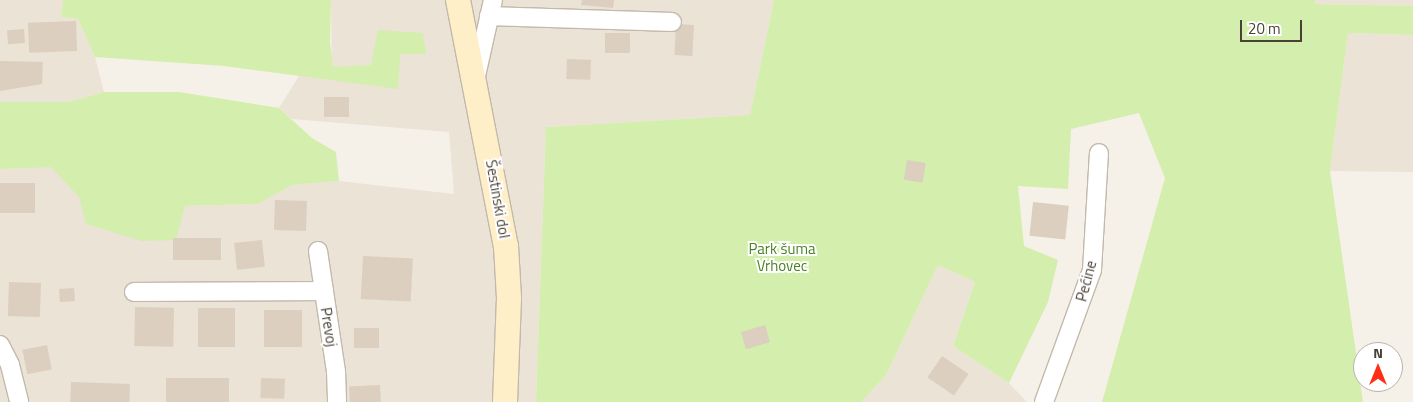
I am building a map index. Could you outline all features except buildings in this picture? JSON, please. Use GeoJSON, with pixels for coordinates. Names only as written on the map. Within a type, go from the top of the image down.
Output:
{"type":"FeatureCollection","features":[{"type":"Feature","properties":{"kind":"street","name":"Šestinski dol"},"geometry":{"type":"LineString","coordinates":[[458,0],[476,77],[506,246],[509,298],[505,402]]}},
{"type":"Feature","properties":{"kind":"street"},"geometry":{"type":"LineString","coordinates":[[476,77],[491,8],[672,22]]}},
{"type":"Feature","properties":{"kind":"street","name":"Pećine"},"geometry":{"type":"LineString","coordinates":[[1044,402],[1092,270],[1099,153]]}},
{"type":"Feature","properties":{"kind":"street","name":"Prevoj"},"geometry":{"type":"LineString","coordinates":[[318,251],[336,371],[337,402]]}},
{"type":"Feature","properties":{"kind":"street"},"geometry":{"type":"LineString","coordinates":[[134,292],[324,291]]}},
{"type":"Feature","properties":{"kind":"street"},"geometry":{"type":"LineString","coordinates":[[0,345],[10,365],[19,402]]}},
{"type":"Feature","properties":{"kind":"shaded area"},"geometry":{"type":"Polygon","coordinates":[[[0,0],[63,0],[61,17],[78,19],[95,57],[104,92],[69,102],[0,103],[0,0]]]}},
{"type":"Feature","properties":{"kind":"shaded area"},"geometry":{"type":"Polygon","coordinates":[[[331,0],[774,0],[750,115],[546,127],[536,402],[0,402],[0,169],[51,166],[185,206],[258,204],[292,185],[339,181],[454,194],[449,132],[292,119],[279,108],[299,76],[332,80],[331,0]]]}},
{"type":"Feature","properties":{"kind":"shaded area"},"geometry":{"type":"Polygon","coordinates":[[[1315,0],[1413,0],[1413,6],[1314,4],[1315,0]]]}},
{"type":"Feature","properties":{"kind":"shaded area"},"geometry":{"type":"Polygon","coordinates":[[[1348,33],[1413,35],[1413,172],[1330,171],[1348,33]]]}},
{"type":"Feature","properties":{"kind":"shaded area"},"geometry":{"type":"Polygon","coordinates":[[[938,265],[975,282],[953,346],[1009,383],[1027,402],[861,402],[886,375],[938,265]]]}},
{"type":"Feature","properties":{"kind":"green space"},"geometry":{"type":"Polygon","coordinates":[[[63,0],[331,0],[330,42],[333,67],[371,65],[378,30],[423,33],[426,54],[400,54],[398,89],[224,66],[95,57],[78,19],[61,17],[63,0]]]}},
{"type":"Feature","properties":{"kind":"green space","name":"Park šuma Vrhovec"},"geometry":{"type":"Polygon","coordinates":[[[774,0],[1315,0],[1315,4],[1413,6],[1413,35],[1348,33],[1330,171],[1354,342],[1353,392],[1362,392],[1363,402],[1102,402],[1165,178],[1139,113],[1071,129],[1068,189],[1018,186],[1024,246],[1058,260],[1048,302],[1009,383],[953,346],[975,282],[938,265],[886,375],[861,402],[536,402],[546,127],[750,115],[774,0]]]}},
{"type":"Feature","properties":{"kind":"green space"},"geometry":{"type":"Polygon","coordinates":[[[104,92],[179,92],[279,108],[312,138],[336,152],[339,181],[292,185],[258,204],[185,206],[176,240],[142,241],[86,224],[79,197],[51,167],[0,169],[0,102],[69,102],[104,92]]]}}]}
